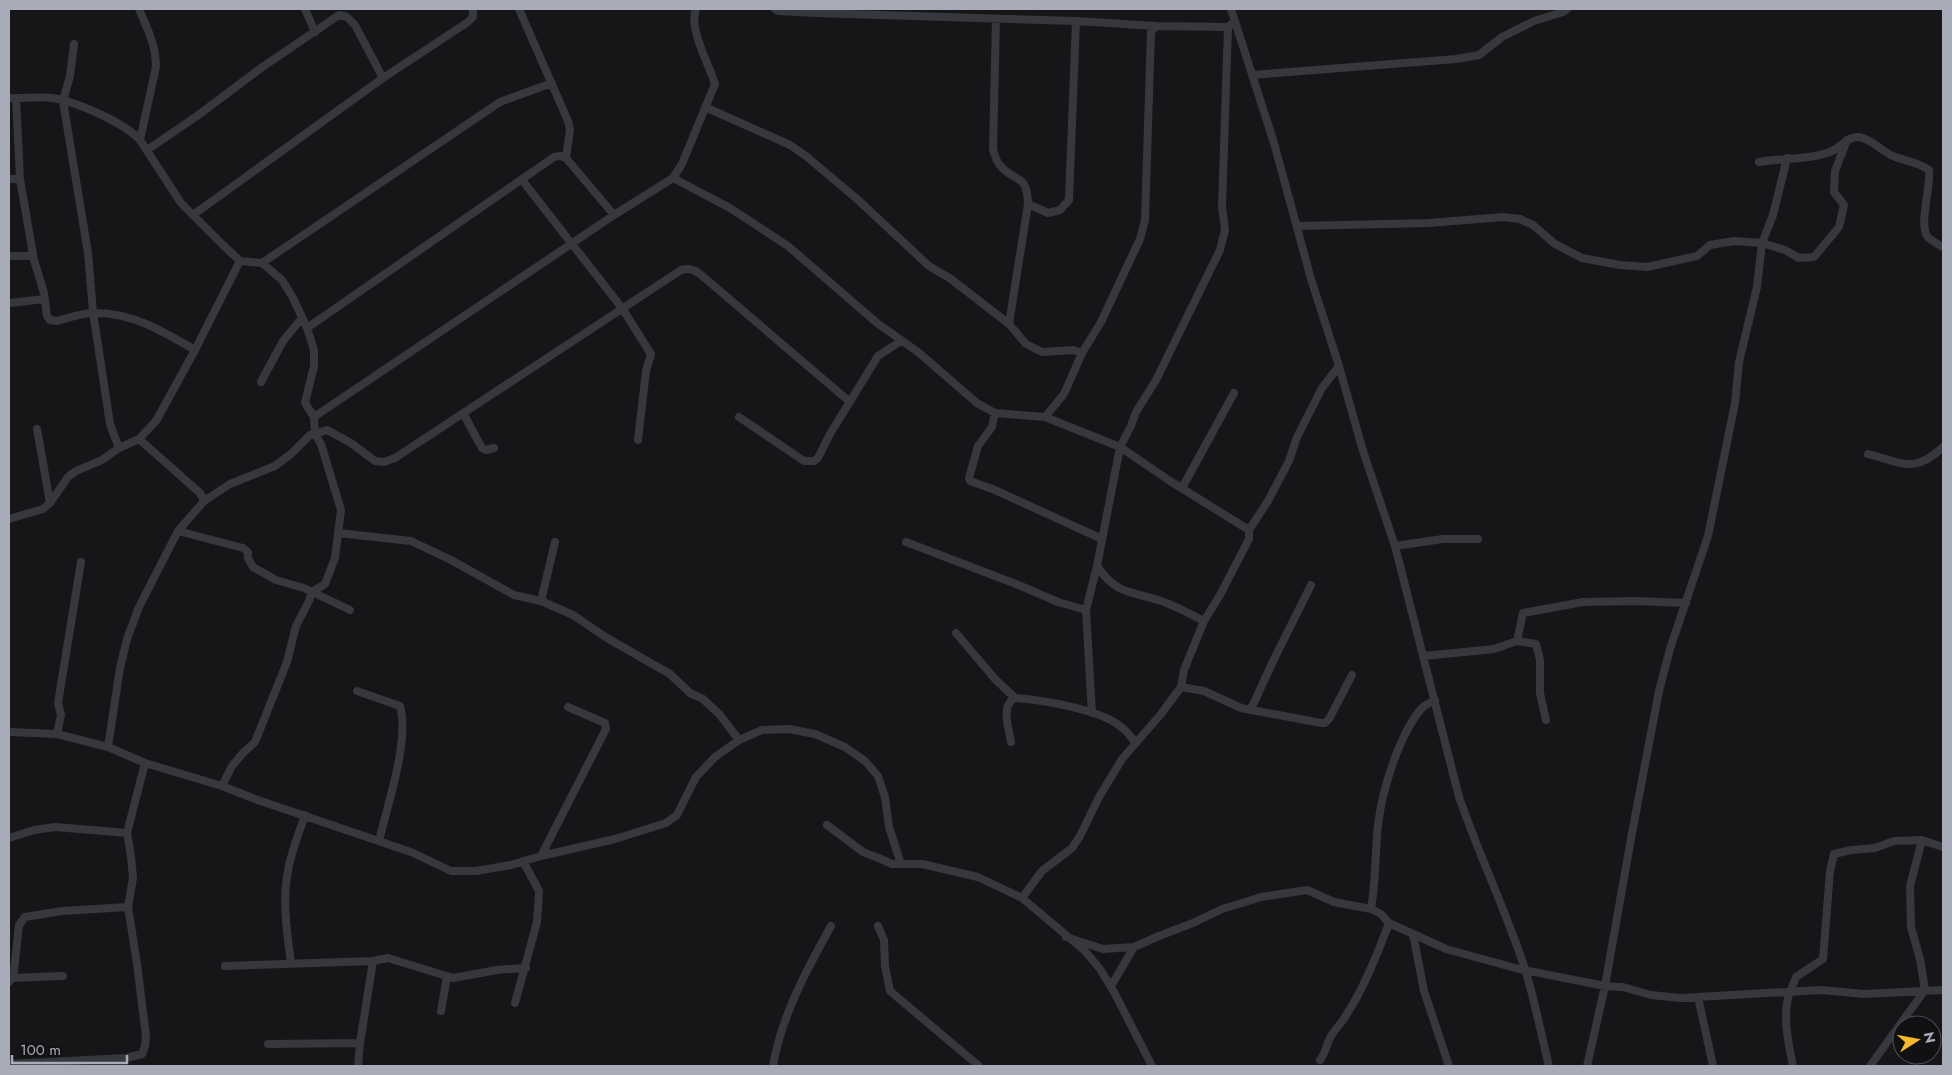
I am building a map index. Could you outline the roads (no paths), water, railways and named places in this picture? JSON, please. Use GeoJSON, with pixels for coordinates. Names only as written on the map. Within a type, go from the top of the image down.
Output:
{"type":"FeatureCollection","features":[{"type":"Feature","properties":{"kind":"street"},"geometry":{"type":"LineString","coordinates":[[139,9],[154,44],[156,55],[156,67],[140,140]]}},
{"type":"Feature","properties":{"kind":"street"},"geometry":{"type":"LineString","coordinates":[[305,9],[315,32]]}},
{"type":"Feature","properties":{"kind":"street"},"geometry":{"type":"LineString","coordinates":[[194,215],[383,78],[468,22],[473,17],[473,9]]}},
{"type":"Feature","properties":{"kind":"street"},"geometry":{"type":"LineString","coordinates":[[519,9],[552,83],[570,130],[566,158]]}},
{"type":"Feature","properties":{"kind":"street"},"geometry":{"type":"LineString","coordinates":[[314,417],[614,215],[673,178],[682,164],[716,84],[699,41],[693,17],[696,9]]}},
{"type":"Feature","properties":{"kind":"street"},"geometry":{"type":"LineString","coordinates":[[775,9],[778,11],[1156,26],[1228,27],[1235,21]]}},
{"type":"Feature","properties":{"kind":"street"},"geometry":{"type":"LineString","coordinates":[[1231,9],[1277,152],[1311,279],[1339,366],[1363,451],[1395,546],[1459,797],[1525,970],[1549,1066]]}},
{"type":"Feature","properties":{"kind":"street"},"geometry":{"type":"LineString","coordinates":[[1252,75],[1479,55],[1502,37],[1534,21],[1567,9]]}},
{"type":"Feature","properties":{"kind":"street"},"geometry":{"type":"LineString","coordinates":[[147,150],[197,116],[261,68],[339,15],[347,17],[355,25],[383,78]]}},
{"type":"Feature","properties":{"kind":"street"},"geometry":{"type":"LineString","coordinates":[[996,19],[993,150],[999,165],[1026,184],[1028,204],[1009,324]]}},
{"type":"Feature","properties":{"kind":"street"},"geometry":{"type":"LineString","coordinates":[[1028,204],[1048,212],[1060,210],[1069,200],[1076,22]]}},
{"type":"Feature","properties":{"kind":"street"},"geometry":{"type":"LineString","coordinates":[[1044,417],[1064,394],[1082,353],[1101,322],[1140,239],[1145,220],[1151,32],[1156,26]]}},
{"type":"Feature","properties":{"kind":"street"},"geometry":{"type":"LineString","coordinates":[[1092,713],[1086,610],[1098,566],[1120,447],[1136,412],[1156,380],[1220,250],[1225,230],[1222,207],[1228,27]]}},
{"type":"Feature","properties":{"kind":"street"},"geometry":{"type":"LineString","coordinates":[[74,44],[70,76],[63,101],[88,253],[93,312],[110,424],[119,448]]}},
{"type":"Feature","properties":{"kind":"street"},"geometry":{"type":"LineString","coordinates":[[262,263],[500,102],[552,83]]}},
{"type":"Feature","properties":{"kind":"street"},"geometry":{"type":"LineString","coordinates":[[195,350],[161,330],[124,315],[93,312],[56,321],[50,320],[47,316],[45,299],[33,256],[20,179],[12,98],[55,98],[111,119],[132,131],[147,150],[181,203],[240,261],[262,263],[282,280],[307,328],[314,350],[314,366],[305,403],[314,417],[315,434],[321,444],[341,510],[335,558],[325,584],[312,592],[309,602],[296,626],[287,662],[255,742],[232,766],[222,786]]}},
{"type":"Feature","properties":{"kind":"street"},"geometry":{"type":"LineString","coordinates":[[705,107],[790,145],[806,156],[857,199],[929,266],[951,280],[1009,324],[1026,344],[1034,350],[1042,352],[1073,350],[1082,353]]}},
{"type":"Feature","properties":{"kind":"street"},"geometry":{"type":"LineString","coordinates":[[1759,162],[1833,151],[1847,140],[1857,137],[1868,140],[1892,156],[1922,165],[1929,170],[1930,179],[1924,226],[1927,235],[1933,242],[1943,247]]}},
{"type":"Feature","properties":{"kind":"street"},"geometry":{"type":"LineString","coordinates":[[1297,226],[1429,223],[1503,217],[1520,219],[1534,225],[1555,244],[1582,258],[1620,265],[1647,267],[1697,256],[1710,245],[1734,241],[1762,243],[1785,250],[1800,258],[1814,257],[1839,227],[1844,205],[1834,192],[1835,171],[1847,140]]}},
{"type":"Feature","properties":{"kind":"street"},"geometry":{"type":"LineString","coordinates":[[307,328],[554,157],[566,158],[614,215]]}},
{"type":"Feature","properties":{"kind":"street"},"geometry":{"type":"LineString","coordinates":[[1587,1066],[1605,986],[1659,691],[1708,536],[1735,403],[1739,362],[1757,287],[1762,243],[1773,216],[1787,158]]}},
{"type":"Feature","properties":{"kind":"street"},"geometry":{"type":"LineString","coordinates":[[673,178],[730,208],[788,246],[877,323],[918,352],[977,403],[995,413],[1044,417],[1120,447],[1250,530]]}},
{"type":"Feature","properties":{"kind":"street"},"geometry":{"type":"LineString","coordinates":[[9,180],[20,179]]}},
{"type":"Feature","properties":{"kind":"street"},"geometry":{"type":"LineString","coordinates":[[522,180],[622,308],[651,354],[646,371],[638,440]]}},
{"type":"Feature","properties":{"kind":"street"},"geometry":{"type":"LineString","coordinates":[[9,256],[33,256]]}},
{"type":"Feature","properties":{"kind":"street"},"geometry":{"type":"LineString","coordinates":[[9,519],[42,509],[50,503],[68,477],[76,471],[102,460],[119,448],[139,439],[156,421],[195,350],[240,261]]}},
{"type":"Feature","properties":{"kind":"street"},"geometry":{"type":"LineString","coordinates":[[108,747],[120,668],[127,639],[139,607],[178,531],[204,501],[230,484],[275,466],[292,453],[310,435],[327,430],[351,443],[375,461],[384,462],[394,458],[681,270],[694,269],[850,402]]}},
{"type":"Feature","properties":{"kind":"street"},"geometry":{"type":"LineString","coordinates":[[9,303],[45,299]]}},
{"type":"Feature","properties":{"kind":"street"},"geometry":{"type":"LineString","coordinates":[[261,382],[282,341],[302,318]]}},
{"type":"Feature","properties":{"kind":"street"},"geometry":{"type":"LineString","coordinates":[[739,417],[804,461],[810,462],[818,458],[878,356],[901,341]]}},
{"type":"Feature","properties":{"kind":"street"},"geometry":{"type":"LineString","coordinates":[[1022,898],[1042,871],[1072,848],[1108,780],[1122,759],[1162,714],[1181,686],[1184,670],[1204,621],[1249,539],[1250,530],[1289,461],[1297,437],[1322,388],[1339,366]]}},
{"type":"Feature","properties":{"kind":"street"},"geometry":{"type":"LineString","coordinates":[[1182,488],[1234,393]]}},
{"type":"Feature","properties":{"kind":"street"},"geometry":{"type":"LineString","coordinates":[[463,413],[482,448],[486,450],[494,448]]}},
{"type":"Feature","properties":{"kind":"street"},"geometry":{"type":"LineString","coordinates":[[995,413],[992,427],[978,446],[969,478],[970,481],[995,490],[1102,539]]}},
{"type":"Feature","properties":{"kind":"street"},"geometry":{"type":"LineString","coordinates":[[37,429],[50,503]]}},
{"type":"Feature","properties":{"kind":"street"},"geometry":{"type":"LineString","coordinates":[[139,439],[200,493],[204,501]]}},
{"type":"Feature","properties":{"kind":"street"},"geometry":{"type":"LineString","coordinates":[[1868,454],[1907,465],[1921,463],[1933,456],[1943,446]]}},
{"type":"Feature","properties":{"kind":"street"},"geometry":{"type":"LineString","coordinates":[[178,531],[243,548],[248,552],[248,558],[253,567],[276,580],[304,588],[350,610]]}},
{"type":"Feature","properties":{"kind":"street"},"geometry":{"type":"LineString","coordinates":[[338,533],[411,541],[451,560],[514,595],[541,600],[573,615],[607,638],[670,674],[690,694],[704,699],[720,715],[739,740]]}},
{"type":"Feature","properties":{"kind":"street"},"geometry":{"type":"LineString","coordinates":[[1395,546],[1444,539],[1478,539]]}},
{"type":"Feature","properties":{"kind":"street"},"geometry":{"type":"LineString","coordinates":[[541,600],[555,542]]}},
{"type":"Feature","properties":{"kind":"street"},"geometry":{"type":"LineString","coordinates":[[906,542],[949,557],[1058,602],[1086,610]]}},
{"type":"Feature","properties":{"kind":"street"},"geometry":{"type":"LineString","coordinates":[[58,734],[61,715],[58,703],[81,562]]}},
{"type":"Feature","properties":{"kind":"street"},"geometry":{"type":"LineString","coordinates":[[1098,566],[1105,578],[1130,594],[1161,601],[1204,621]]}},
{"type":"Feature","properties":{"kind":"street"},"geometry":{"type":"LineString","coordinates":[[1251,709],[1311,584]]}},
{"type":"Feature","properties":{"kind":"street"},"geometry":{"type":"LineString","coordinates":[[1517,641],[1523,612],[1583,602],[1686,602]]}},
{"type":"Feature","properties":{"kind":"street"},"geometry":{"type":"LineString","coordinates":[[956,633],[995,679],[1015,698],[1055,704],[1092,713],[1119,725],[1136,743]]}},
{"type":"Feature","properties":{"kind":"street"},"geometry":{"type":"LineString","coordinates":[[1424,656],[1494,649],[1517,641],[1536,644],[1540,660],[1540,693],[1546,720]]}},
{"type":"Feature","properties":{"kind":"street"},"geometry":{"type":"LineString","coordinates":[[1181,686],[1204,691],[1241,708],[1325,723],[1329,719],[1352,675]]}},
{"type":"Feature","properties":{"kind":"street"},"geometry":{"type":"LineString","coordinates":[[357,691],[400,706],[404,719],[398,762],[378,841]]}},
{"type":"Feature","properties":{"kind":"street"},"geometry":{"type":"LineString","coordinates":[[1011,742],[1006,710],[1009,701],[1015,698]]}},
{"type":"Feature","properties":{"kind":"street"},"geometry":{"type":"LineString","coordinates":[[1371,909],[1376,883],[1378,824],[1393,764],[1411,724],[1423,706],[1435,700]]}},
{"type":"Feature","properties":{"kind":"street"},"geometry":{"type":"LineString","coordinates":[[541,856],[606,729],[604,723],[568,707]]}},
{"type":"Feature","properties":{"kind":"street"},"geometry":{"type":"LineString","coordinates":[[9,732],[58,734],[108,747],[145,763],[222,786],[254,799],[411,852],[451,871],[476,871],[615,839],[666,824],[677,815],[696,777],[715,757],[739,740],[762,730],[790,729],[815,734],[845,747],[865,761],[878,776],[886,797],[889,827],[902,864]]}},
{"type":"Feature","properties":{"kind":"street"},"geometry":{"type":"LineString","coordinates":[[9,1064],[126,1058],[142,1054],[146,1036],[128,907],[133,878],[126,833],[145,763]]}},
{"type":"Feature","properties":{"kind":"street"},"geometry":{"type":"LineString","coordinates":[[291,963],[286,926],[286,885],[288,869],[305,815]]}},
{"type":"Feature","properties":{"kind":"street"},"geometry":{"type":"LineString","coordinates":[[827,825],[863,852],[892,864],[922,864],[978,877],[1022,898],[1066,937],[1085,951],[1100,968],[1152,1066]]}},
{"type":"Feature","properties":{"kind":"street"},"geometry":{"type":"LineString","coordinates":[[9,838],[34,830],[55,827],[126,833]]}},
{"type":"Feature","properties":{"kind":"street"},"geometry":{"type":"LineString","coordinates":[[1870,1066],[1925,990],[1920,959],[1911,927],[1910,894],[1910,886],[1922,840]]}},
{"type":"Feature","properties":{"kind":"street"},"geometry":{"type":"LineString","coordinates":[[1793,1066],[1787,1032],[1787,1001],[1796,977],[1824,959],[1830,871],[1834,854],[1875,848],[1894,841],[1922,840],[1943,847]]}},
{"type":"Feature","properties":{"kind":"street"},"geometry":{"type":"LineString","coordinates":[[515,1003],[537,922],[539,891],[523,861]]}},
{"type":"Feature","properties":{"kind":"street"},"geometry":{"type":"LineString","coordinates":[[1066,937],[1104,949],[1134,947],[1229,907],[1261,897],[1300,890],[1316,893],[1334,902],[1371,909],[1381,914],[1390,923],[1446,950],[1525,970],[1605,986],[1623,987],[1651,994],[1680,998],[1821,990],[1864,994],[1943,990]]}},
{"type":"Feature","properties":{"kind":"street"},"geometry":{"type":"LineString","coordinates":[[63,976],[10,980],[19,925],[25,917],[62,911],[128,907]]}},
{"type":"Feature","properties":{"kind":"street"},"geometry":{"type":"LineString","coordinates":[[1320,1060],[1326,1052],[1332,1035],[1346,1016],[1358,993],[1390,923]]}},
{"type":"Feature","properties":{"kind":"street"},"geometry":{"type":"LineString","coordinates":[[773,1066],[787,1015],[814,956],[831,926]]}},
{"type":"Feature","properties":{"kind":"street"},"geometry":{"type":"LineString","coordinates":[[878,926],[884,940],[885,966],[890,991],[979,1066]]}},
{"type":"Feature","properties":{"kind":"street"},"geometry":{"type":"LineString","coordinates":[[1413,934],[1424,991],[1449,1066]]}},
{"type":"Feature","properties":{"kind":"street"},"geometry":{"type":"LineString","coordinates":[[1111,986],[1134,947]]}},
{"type":"Feature","properties":{"kind":"street"},"geometry":{"type":"LineString","coordinates":[[225,966],[373,961],[388,958],[453,978],[497,970],[526,968]]}},
{"type":"Feature","properties":{"kind":"street"},"geometry":{"type":"LineString","coordinates":[[358,1066],[373,961]]}},
{"type":"Feature","properties":{"kind":"street"},"geometry":{"type":"LineString","coordinates":[[441,1011],[447,977]]}},
{"type":"Feature","properties":{"kind":"street"},"geometry":{"type":"LineString","coordinates":[[1698,997],[1713,1066]]}},
{"type":"Feature","properties":{"kind":"street"},"geometry":{"type":"LineString","coordinates":[[268,1044],[360,1043]]}}]}
